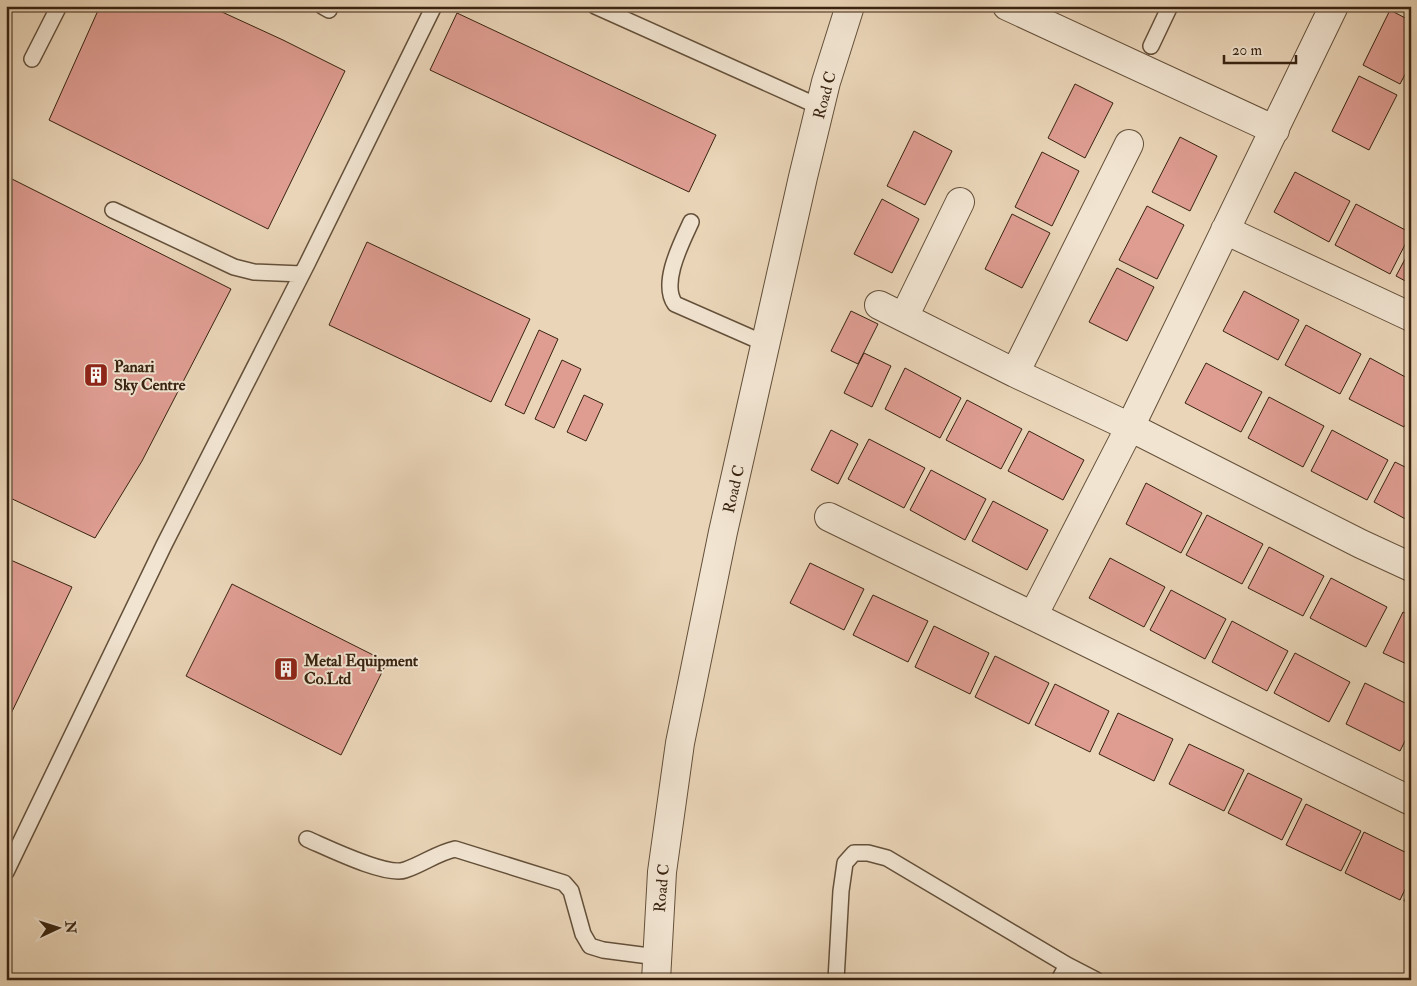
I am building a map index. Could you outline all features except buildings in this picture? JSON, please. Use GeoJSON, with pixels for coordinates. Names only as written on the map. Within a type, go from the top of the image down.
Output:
{"type":"FeatureCollection","features":[{"type":"Feature","properties":{"kind":"street","name":"Road C"},"geometry":{"type":"LineString","coordinates":[[656,968],[662,872],[680,743],[723,532],[820,107],[850,6]]}},
{"type":"Feature","properties":{"kind":"street"},"geometry":{"type":"LineString","coordinates":[[1008,6],[1275,130]]}},
{"type":"Feature","properties":{"kind":"street"},"geometry":{"type":"LineString","coordinates":[[1033,616],[1130,427],[1334,6]]}},
{"type":"Feature","properties":{"kind":"street"},"geometry":{"type":"LineString","coordinates":[[1015,373],[1129,144]]}},
{"type":"Feature","properties":{"kind":"street"},"geometry":{"type":"LineString","coordinates":[[904,317],[960,202]]}},
{"type":"Feature","properties":{"kind":"street"},"geometry":{"type":"LineString","coordinates":[[1225,230],[1411,317]]}},
{"type":"Feature","properties":{"kind":"street"},"geometry":{"type":"LineString","coordinates":[[878,305],[1015,373],[1130,427],[1411,567]]}},
{"type":"Feature","properties":{"kind":"street"},"geometry":{"type":"LineString","coordinates":[[828,517],[1411,801]]}},
{"type":"Feature","properties":{"kind":"lane"},"geometry":{"type":"LineString","coordinates":[[32,59],[59,6]]}},
{"type":"Feature","properties":{"kind":"lane"},"geometry":{"type":"LineString","coordinates":[[6,872],[164,545],[302,274],[434,6]]}},
{"type":"Feature","properties":{"kind":"lane"},"geometry":{"type":"LineString","coordinates":[[595,6],[820,107]]}},
{"type":"Feature","properties":{"kind":"lane"},"geometry":{"type":"LineString","coordinates":[[1151,46],[1170,6]]}},
{"type":"Feature","properties":{"kind":"lane"},"geometry":{"type":"LineString","coordinates":[[113,210],[234,267],[254,272],[302,274]]}},
{"type":"Feature","properties":{"kind":"lane"},"geometry":{"type":"LineString","coordinates":[[691,222],[674,260],[671,278],[672,298],[676,304],[766,344]]}},
{"type":"Feature","properties":{"kind":"lane"},"geometry":{"type":"LineString","coordinates":[[307,839],[360,862],[390,870],[404,871],[443,852],[455,849],[564,883],[571,891],[583,934],[590,946],[656,968]]}},
{"type":"Feature","properties":{"kind":"lane"},"geometry":{"type":"LineString","coordinates":[[836,980],[841,891],[845,862],[854,853],[868,853],[887,858],[1067,965],[1096,980]]}},
{"type":"Feature","properties":{"kind":"lane"},"geometry":{"type":"LineString","coordinates":[[1059,980],[1067,965]]}},
{"type":"Feature","properties":{"kind":"place","name":"Panari Sky Centre"},"geometry":{"type":"Point","coordinates":[96,375]}},
{"type":"Feature","properties":{"kind":"place","name":"Metal Equipment Co.Ltd"},"geometry":{"type":"Point","coordinates":[286,669]}}]}
